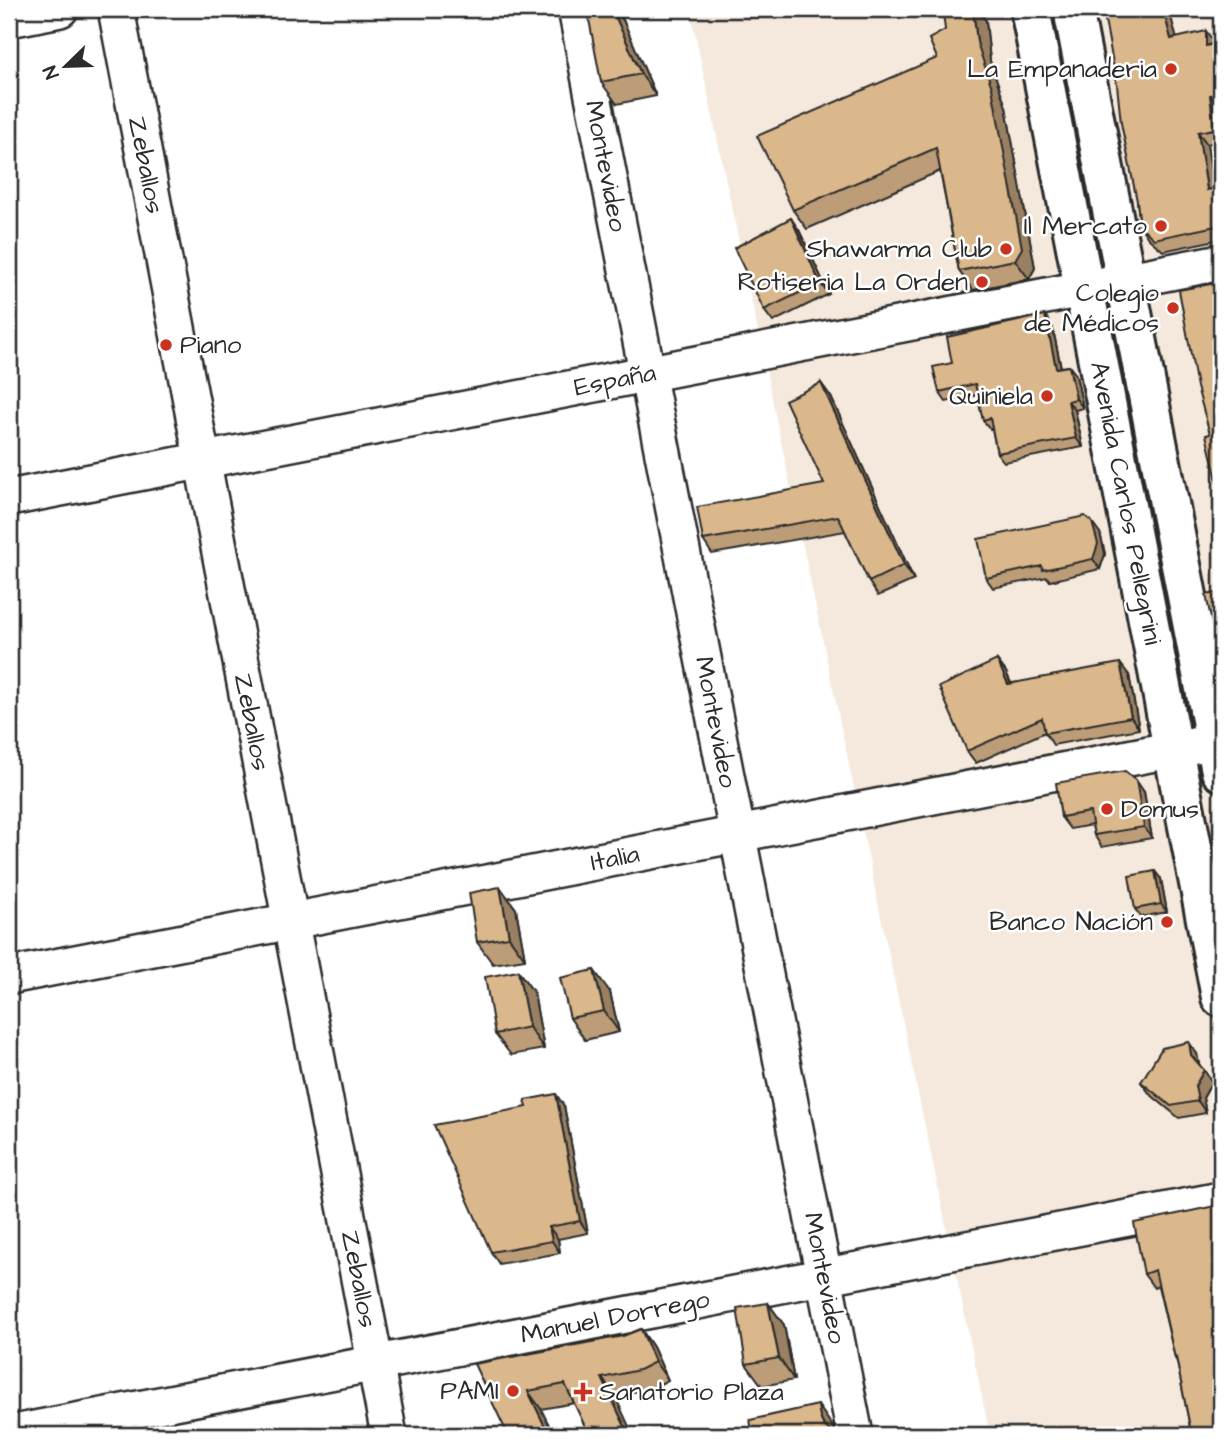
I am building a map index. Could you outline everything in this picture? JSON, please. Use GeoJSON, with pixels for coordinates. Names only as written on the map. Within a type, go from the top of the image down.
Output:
{"type":"FeatureCollection","features":[{"type":"Feature","properties":{"kind":"main road","name":"Avenida Carlos Pellegrini"},"geometry":{"type":"LineString","coordinates":[[1030,9],[1221,997]]}},
{"type":"Feature","properties":{"kind":"main road","name":"Avenida Carlos Pellegrini"},"geometry":{"type":"LineString","coordinates":[[1073,9],[1219,751]]}},
{"type":"Feature","properties":{"kind":"street"},"geometry":{"type":"LineString","coordinates":[[9,19],[61,9]]}},
{"type":"Feature","properties":{"kind":"street","name":"Zeballos"},"geometry":{"type":"LineString","coordinates":[[116,9],[389,1435]]}},
{"type":"Feature","properties":{"kind":"street","name":"Montevideo"},"geometry":{"type":"LineString","coordinates":[[576,9],[855,1435]]}},
{"type":"Feature","properties":{"kind":"street","name":"España"},"geometry":{"type":"LineString","coordinates":[[9,499],[1221,262]]}},
{"type":"Feature","properties":{"kind":"street","name":"Italia"},"geometry":{"type":"LineString","coordinates":[[9,976],[1173,749],[1219,751]]}},
{"type":"Feature","properties":{"kind":"street","name":"Manuel Dorrego"},"geometry":{"type":"LineString","coordinates":[[9,1434],[1221,1200]]}},
{"type":"Feature","properties":{"kind":"shaded area"},"geometry":{"type":"Polygon","coordinates":[[[690,9],[1221,9],[1221,1435],[990,1435],[690,9]]]}},
{"type":"Feature","properties":{"kind":"building"},"geometry":{"type":"Polygon","coordinates":[[[587,9],[612,9],[641,74],[601,82],[587,9]]]}},
{"type":"Feature","properties":{"kind":"building"},"geometry":{"type":"Polygon","coordinates":[[[973,9],[977,42],[992,88],[1022,248],[1015,260],[959,271],[936,148],[793,210],[757,136],[937,58],[929,39],[945,30],[943,12],[973,9]]]}},
{"type":"Feature","properties":{"kind":"building"},"geometry":{"type":"Polygon","coordinates":[[[1103,9],[1163,9],[1171,39],[1206,31],[1206,46],[1221,42],[1221,93],[1210,95],[1214,129],[1198,132],[1207,190],[1221,187],[1221,225],[1154,239],[1140,226],[1103,9]]]}},
{"type":"Feature","properties":{"kind":"building"},"geometry":{"type":"Polygon","coordinates":[[[791,218],[820,283],[764,310],[734,248],[791,218]]]}},
{"type":"Feature","properties":{"kind":"building"},"geometry":{"type":"Polygon","coordinates":[[[1221,282],[1221,513],[1206,435],[1210,434],[1197,387],[1179,290],[1221,282]]]}},
{"type":"Feature","properties":{"kind":"building"},"geometry":{"type":"Polygon","coordinates":[[[1045,315],[1056,368],[1069,366],[1076,399],[1068,401],[1076,438],[997,453],[990,418],[983,420],[975,384],[939,392],[933,367],[952,363],[947,337],[1045,315]]]}},
{"type":"Feature","properties":{"kind":"building"},"geometry":{"type":"Polygon","coordinates":[[[821,383],[904,565],[869,582],[838,516],[703,540],[697,507],[824,484],[785,400],[821,383]]]}},
{"type":"Feature","properties":{"kind":"building"},"geometry":{"type":"Polygon","coordinates":[[[1085,516],[1092,522],[1098,544],[1093,559],[986,578],[978,539],[1085,516]]]}},
{"type":"Feature","properties":{"kind":"building"},"geometry":{"type":"Polygon","coordinates":[[[1221,592],[1221,665],[1206,595],[1221,592]]]}},
{"type":"Feature","properties":{"kind":"building"},"geometry":{"type":"Polygon","coordinates":[[[997,660],[1008,684],[1120,663],[1131,717],[1045,733],[1042,718],[967,751],[939,687],[997,660]]]}},
{"type":"Feature","properties":{"kind":"building","name":"Domus"},"geometry":{"type":"Polygon","coordinates":[[[1125,771],[1136,780],[1144,827],[1094,835],[1090,812],[1061,817],[1056,783],[1125,771]]]}},
{"type":"Feature","properties":{"kind":"building"},"geometry":{"type":"Polygon","coordinates":[[[1155,871],[1161,904],[1135,909],[1129,876],[1155,871]]]}},
{"type":"Feature","properties":{"kind":"building"},"geometry":{"type":"Polygon","coordinates":[[[500,887],[509,937],[477,942],[469,893],[500,887]]]}},
{"type":"Feature","properties":{"kind":"building"},"geometry":{"type":"Polygon","coordinates":[[[594,970],[604,1011],[570,1018],[560,978],[594,970]]]}},
{"type":"Feature","properties":{"kind":"building"},"geometry":{"type":"Polygon","coordinates":[[[518,971],[529,1027],[495,1034],[485,977],[518,971]]]}},
{"type":"Feature","properties":{"kind":"building"},"geometry":{"type":"Polygon","coordinates":[[[1189,1042],[1191,1055],[1204,1070],[1195,1086],[1198,1101],[1171,1106],[1141,1082],[1162,1048],[1189,1042]]]}},
{"type":"Feature","properties":{"kind":"building"},"geometry":{"type":"Polygon","coordinates":[[[556,1094],[580,1221],[549,1227],[552,1241],[491,1252],[434,1125],[527,1107],[525,1100],[556,1094]]]}},
{"type":"Feature","properties":{"kind":"building"},"geometry":{"type":"Polygon","coordinates":[[[1221,1204],[1221,1435],[1180,1435],[1191,1432],[1176,1357],[1155,1270],[1144,1274],[1134,1223],[1221,1204]]]}},
{"type":"Feature","properties":{"kind":"building"},"geometry":{"type":"Polygon","coordinates":[[[768,1303],[779,1358],[746,1364],[737,1308],[768,1303]]]}},
{"type":"Feature","properties":{"kind":"building"},"geometry":{"type":"Polygon","coordinates":[[[641,1329],[655,1362],[639,1370],[602,1378],[629,1435],[589,1435],[565,1384],[528,1391],[549,1435],[508,1435],[474,1364],[623,1336],[641,1329]]]}},
{"type":"Feature","properties":{"kind":"building"},"geometry":{"type":"Polygon","coordinates":[[[818,1405],[820,1418],[831,1435],[753,1435],[750,1420],[818,1405]]]}},
{"type":"Feature","properties":{"kind":"place","name":"La Empanaderia"},"geometry":{"type":"Point","coordinates":[1171,69]}},
{"type":"Feature","properties":{"kind":"place","name":"Il Mercato"},"geometry":{"type":"Point","coordinates":[1161,226]}},
{"type":"Feature","properties":{"kind":"place","name":"Shawarma Club"},"geometry":{"type":"Point","coordinates":[1006,249]}},
{"type":"Feature","properties":{"kind":"place","name":"Rotiseria La Orden"},"geometry":{"type":"Point","coordinates":[982,282]}},
{"type":"Feature","properties":{"kind":"place","name":"Colegio de Médicos"},"geometry":{"type":"Point","coordinates":[1173,308]}},
{"type":"Feature","properties":{"kind":"place","name":"Piano"},"geometry":{"type":"Point","coordinates":[166,345]}},
{"type":"Feature","properties":{"kind":"place","name":"Quiniela"},"geometry":{"type":"Point","coordinates":[1047,396]}},
{"type":"Feature","properties":{"kind":"place","name":"Domus"},"geometry":{"type":"Point","coordinates":[1107,809]}},
{"type":"Feature","properties":{"kind":"place","name":"Banco Nación"},"geometry":{"type":"Point","coordinates":[1167,922]}},
{"type":"Feature","properties":{"kind":"place","name":"PAMI"},"geometry":{"type":"Point","coordinates":[513,1391]}},
{"type":"Feature","properties":{"kind":"place","name":"Sanatorio Plaza"},"geometry":{"type":"Point","coordinates":[583,1392]}}]}
